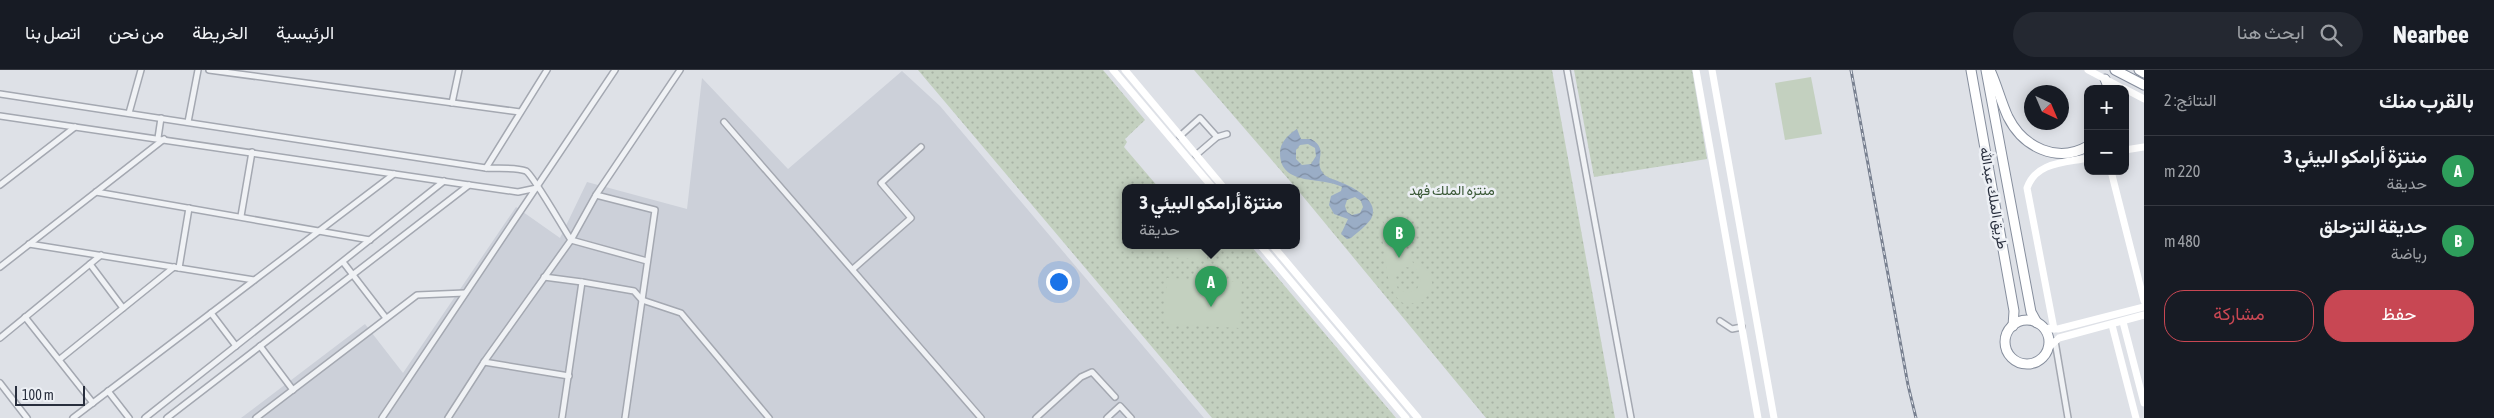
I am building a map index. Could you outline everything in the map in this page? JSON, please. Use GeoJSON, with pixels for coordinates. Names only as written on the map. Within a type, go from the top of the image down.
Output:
{"type":"FeatureCollection","features":[{"type":"Feature","properties":{"kind":"highway"},"geometry":{"type":"LineString","coordinates":[[1988,70],[2008,116],[2018,133],[2032,145],[2057,154],[2072,153],[2084,148]]}},
{"type":"Feature","properties":{"kind":"highway","name":"طريق الملك عبدالله"},"geometry":{"type":"LineString","coordinates":[[1988,70],[2027,294],[2031,312],[2045,327]]}},
{"type":"Feature","properties":{"kind":"highway"},"geometry":{"type":"LineString","coordinates":[[2114,70],[2144,85]]}},
{"type":"Feature","properties":{"kind":"highway"},"geometry":{"type":"LineString","coordinates":[[2139,70],[2144,73]]}},
{"type":"Feature","properties":{"kind":"highway","name":"طريق الملك عبدالله"},"geometry":{"type":"LineString","coordinates":[[1971,71],[2014,311],[2013,326]]}},
{"type":"Feature","properties":{"kind":"highway"},"geometry":{"type":"LineString","coordinates":[[2105,79],[2107,85]]}},
{"type":"Feature","properties":{"kind":"highway"},"geometry":{"type":"LineString","coordinates":[[2025,320],[2045,327],[2051,344],[2044,355],[2034,363],[2018,361],[2011,356],[2006,345],[2006,336],[2013,326],[2025,320]]}},
{"type":"Feature","properties":{"kind":"street"},"geometry":{"type":"LineString","coordinates":[[129,113],[141,70]]}},
{"type":"Feature","properties":{"kind":"street"},"geometry":{"type":"LineString","coordinates":[[188,122],[198,70]]}},
{"type":"Feature","properties":{"kind":"street"},"geometry":{"type":"LineString","coordinates":[[209,70],[520,112]]}},
{"type":"Feature","properties":{"kind":"street"},"geometry":{"type":"LineString","coordinates":[[258,77],[259,70]]}},
{"type":"Feature","properties":{"kind":"street"},"geometry":{"type":"LineString","coordinates":[[452,103],[459,70]]}},
{"type":"Feature","properties":{"kind":"street"},"geometry":{"type":"LineString","coordinates":[[486,168],[547,70]]}},
{"type":"Feature","properties":{"kind":"street"},"geometry":{"type":"LineString","coordinates":[[382,418],[538,188],[615,70]]}},
{"type":"Feature","properties":{"kind":"street"},"geometry":{"type":"LineString","coordinates":[[448,418],[484,362],[571,240],[596,195],[680,70]]}},
{"type":"Feature","properties":{"kind":"street"},"geometry":{"type":"LineString","coordinates":[[1113,70],[1210,184]]}},
{"type":"Feature","properties":{"kind":"street"},"geometry":{"type":"LineString","coordinates":[[1125,70],[1221,184]]}},
{"type":"Feature","properties":{"kind":"street"},"geometry":{"type":"LineString","coordinates":[[1567,70],[1631,418]]}},
{"type":"Feature","properties":{"kind":"street"},"geometry":{"type":"LineString","coordinates":[[1696,70],[1758,418]]}},
{"type":"Feature","properties":{"kind":"street"},"geometry":{"type":"LineString","coordinates":[[1712,70],[1774,418]]}},
{"type":"Feature","properties":{"kind":"street"},"geometry":{"type":"LineString","coordinates":[[2088,70],[2117,85]]}},
{"type":"Feature","properties":{"kind":"street"},"geometry":{"type":"LineString","coordinates":[[1135,96],[1142,90]]}},
{"type":"Feature","properties":{"kind":"street"},"geometry":{"type":"LineString","coordinates":[[2129,91],[2144,99]]}},
{"type":"Feature","properties":{"kind":"street"},"geometry":{"type":"LineString","coordinates":[[0,94],[486,168],[525,171],[534,177],[538,188],[571,240],[647,261]]}},
{"type":"Feature","properties":{"kind":"street"},"geometry":{"type":"LineString","coordinates":[[0,116],[518,192],[538,188]]}},
{"type":"Feature","properties":{"kind":"street"},"geometry":{"type":"LineString","coordinates":[[158,138],[161,118]]}},
{"type":"Feature","properties":{"kind":"street"},"geometry":{"type":"LineString","coordinates":[[1180,136],[1200,118],[1217,137]]}},
{"type":"Feature","properties":{"kind":"street"},"geometry":{"type":"LineString","coordinates":[[724,122],[981,418]]}},
{"type":"Feature","properties":{"kind":"street"},"geometry":{"type":"LineString","coordinates":[[1162,128],[1169,122]]}},
{"type":"Feature","properties":{"kind":"street"},"geometry":{"type":"LineString","coordinates":[[1,184],[75,127]]}},
{"type":"Feature","properties":{"kind":"street"},"geometry":{"type":"LineString","coordinates":[[1196,155],[1217,137],[1228,134]]}},
{"type":"Feature","properties":{"kind":"street"},"geometry":{"type":"LineString","coordinates":[[0,267],[164,139]]}},
{"type":"Feature","properties":{"kind":"street"},"geometry":{"type":"LineString","coordinates":[[2129,149],[2144,146]]}},
{"type":"Feature","properties":{"kind":"street"},"geometry":{"type":"LineString","coordinates":[[853,269],[911,218],[881,183],[921,147]]}},
{"type":"Feature","properties":{"kind":"street"},"geometry":{"type":"LineString","coordinates":[[241,216],[252,152]]}},
{"type":"Feature","properties":{"kind":"street"},"geometry":{"type":"LineString","coordinates":[[2084,159],[2041,168],[2032,176],[2027,188],[2045,327],[2144,306]]}},
{"type":"Feature","properties":{"kind":"street"},"geometry":{"type":"LineString","coordinates":[[1196,168],[1203,162]]}},
{"type":"Feature","properties":{"kind":"street"},"geometry":{"type":"LineString","coordinates":[[74,418],[394,174]]}},
{"type":"Feature","properties":{"kind":"street"},"geometry":{"type":"LineString","coordinates":[[2112,175],[2144,301]]}},
{"type":"Feature","properties":{"kind":"street"},"geometry":{"type":"LineString","coordinates":[[146,418],[444,182]]}},
{"type":"Feature","properties":{"kind":"street"},"geometry":{"type":"LineString","coordinates":[[167,418],[469,185]]}},
{"type":"Feature","properties":{"kind":"street"},"geometry":{"type":"LineString","coordinates":[[96,192],[323,230],[370,240]]}},
{"type":"Feature","properties":{"kind":"street"},"geometry":{"type":"LineString","coordinates":[[596,195],[654,210],[625,418]]}},
{"type":"Feature","properties":{"kind":"street"},"geometry":{"type":"LineString","coordinates":[[60,359],[123,308],[177,268],[190,208]]}},
{"type":"Feature","properties":{"kind":"street"},"geometry":{"type":"LineString","coordinates":[[29,244],[254,280]]}},
{"type":"Feature","properties":{"kind":"street"},"geometry":{"type":"LineString","coordinates":[[1263,249],[1406,418]]}},
{"type":"Feature","properties":{"kind":"street"},"geometry":{"type":"LineString","coordinates":[[1275,249],[1418,418]]}},
{"type":"Feature","properties":{"kind":"street"},"geometry":{"type":"LineString","coordinates":[[0,338],[101,255]]}},
{"type":"Feature","properties":{"kind":"street"},"geometry":{"type":"LineString","coordinates":[[342,262],[386,318]]}},
{"type":"Feature","properties":{"kind":"street"},"geometry":{"type":"LineString","coordinates":[[90,264],[123,308]]}},
{"type":"Feature","properties":{"kind":"street"},"geometry":{"type":"LineString","coordinates":[[544,277],[634,291],[642,300],[681,313],[769,418]]}},
{"type":"Feature","properties":{"kind":"street"},"geometry":{"type":"LineString","coordinates":[[1295,287],[1302,281]]}},
{"type":"Feature","properties":{"kind":"street"},"geometry":{"type":"LineString","coordinates":[[562,418],[582,282]]}},
{"type":"Feature","properties":{"kind":"street"},"geometry":{"type":"LineString","coordinates":[[259,417],[417,295],[465,293]]}},
{"type":"Feature","properties":{"kind":"street"},"geometry":{"type":"LineString","coordinates":[[210,313],[236,346]]}},
{"type":"Feature","properties":{"kind":"street"},"geometry":{"type":"LineString","coordinates":[[2068,418],[2051,344],[2144,315]]}},
{"type":"Feature","properties":{"kind":"street"},"geometry":{"type":"LineString","coordinates":[[25,317],[93,402]]}},
{"type":"Feature","properties":{"kind":"street"},"geometry":{"type":"LineString","coordinates":[[1720,321],[1732,329],[1742,327]]}},
{"type":"Feature","properties":{"kind":"street"},"geometry":{"type":"LineString","coordinates":[[2123,322],[2144,403]]}},
{"type":"Feature","properties":{"kind":"street"},"geometry":{"type":"LineString","coordinates":[[2112,325],[2136,418]]}},
{"type":"Feature","properties":{"kind":"street"},"geometry":{"type":"LineString","coordinates":[[260,346],[293,390]]}},
{"type":"Feature","properties":{"kind":"street"},"geometry":{"type":"LineString","coordinates":[[484,362],[569,376]]}},
{"type":"Feature","properties":{"kind":"street"},"geometry":{"type":"LineString","coordinates":[[1369,373],[1376,367]]}},
{"type":"Feature","properties":{"kind":"street"},"geometry":{"type":"LineString","coordinates":[[1036,418],[1081,377],[1092,372],[1114,397]]}},
{"type":"Feature","properties":{"kind":"street"},"geometry":{"type":"LineString","coordinates":[[0,383],[27,418]]}},
{"type":"Feature","properties":{"kind":"street"},"geometry":{"type":"LineString","coordinates":[[108,391],[129,418]]}},
{"type":"Feature","properties":{"kind":"street"},"geometry":{"type":"LineString","coordinates":[[1107,418],[1120,406],[1131,418]]}},
{"type":"Feature","properties":{"kind":"shaded area"},"geometry":{"type":"Polygon","coordinates":[[[902,71],[940,106],[1204,418],[241,418],[365,324],[403,373],[516,207],[560,238],[587,182],[687,209],[702,78],[788,169],[902,71]]]}},
{"type":"Feature","properties":{"kind":"green space"},"geometry":{"type":"Polygon","coordinates":[[[918,70],[1103,70],[1145,120],[1125,139],[1127,142],[1124,147],[1156,184],[1122,184],[1122,249],[1254,249],[1396,418],[1212,418],[918,70]]]}},
{"type":"Feature","properties":{"kind":"green space","name":"منتزه الملك فهد"},"geometry":{"type":"Polygon","coordinates":[[[1194,70],[1552,70],[1615,418],[1486,418],[1300,193],[1300,184],[1293,184],[1194,70]]]}},
{"type":"Feature","properties":{"kind":"green space"},"geometry":{"type":"Polygon","coordinates":[[[1574,70],[1692,70],[1707,159],[1594,177],[1574,70]]]}},
{"type":"Feature","properties":{"kind":"green space"},"geometry":{"type":"Polygon","coordinates":[[[1811,77],[1822,134],[1785,140],[1775,83],[1811,77]]]}},
{"type":"Feature","properties":{"kind":"green space"},"geometry":{"type":"Polygon","coordinates":[[[1382,220],[1398,253],[1410,251],[1413,263],[1422,266],[1430,275],[1432,289],[1423,302],[1405,304],[1397,298],[1392,290],[1378,223],[1382,220]],[[1406,267],[1398,271],[1394,280],[1398,289],[1407,293],[1417,289],[1421,280],[1416,269],[1406,267]]]}},
{"type":"Feature","properties":{"kind":"green space"},"geometry":{"type":"Polygon","coordinates":[[[1169,249],[1208,249],[1207,260],[1168,257],[1169,249]]]}},
{"type":"Feature","properties":{"kind":"green space"},"geometry":{"type":"Polygon","coordinates":[[[1167,278],[1242,282],[1239,328],[1164,324],[1167,278]]]}},
{"type":"Feature","properties":{"kind":"water"},"geometry":{"type":"Polygon","coordinates":[[[1297,129],[1301,139],[1311,139],[1317,143],[1321,151],[1320,168],[1324,175],[1358,191],[1372,206],[1371,219],[1351,238],[1347,239],[1341,234],[1348,219],[1334,214],[1329,205],[1331,196],[1341,191],[1342,187],[1294,176],[1282,164],[1280,149],[1297,129]],[[1308,144],[1300,145],[1296,150],[1296,159],[1302,165],[1311,164],[1316,156],[1315,148],[1308,144]],[[1355,197],[1347,200],[1345,206],[1347,212],[1352,215],[1360,213],[1363,207],[1361,201],[1355,197]]]}},
{"type":"Feature","properties":{"kind":"railway"},"geometry":{"type":"LineString","coordinates":[[1851,70],[1908,385],[1916,418]]}},
{"type":"Feature","properties":{"kind":"place","name":"حديقة التزحلق"},"geometry":{"type":"Point","coordinates":[1399,258]}},
{"type":"Feature","properties":{"kind":"place","name":"منتزة أرامكو البيئي 3"},"geometry":{"type":"Point","coordinates":[1211,307]}}]}
